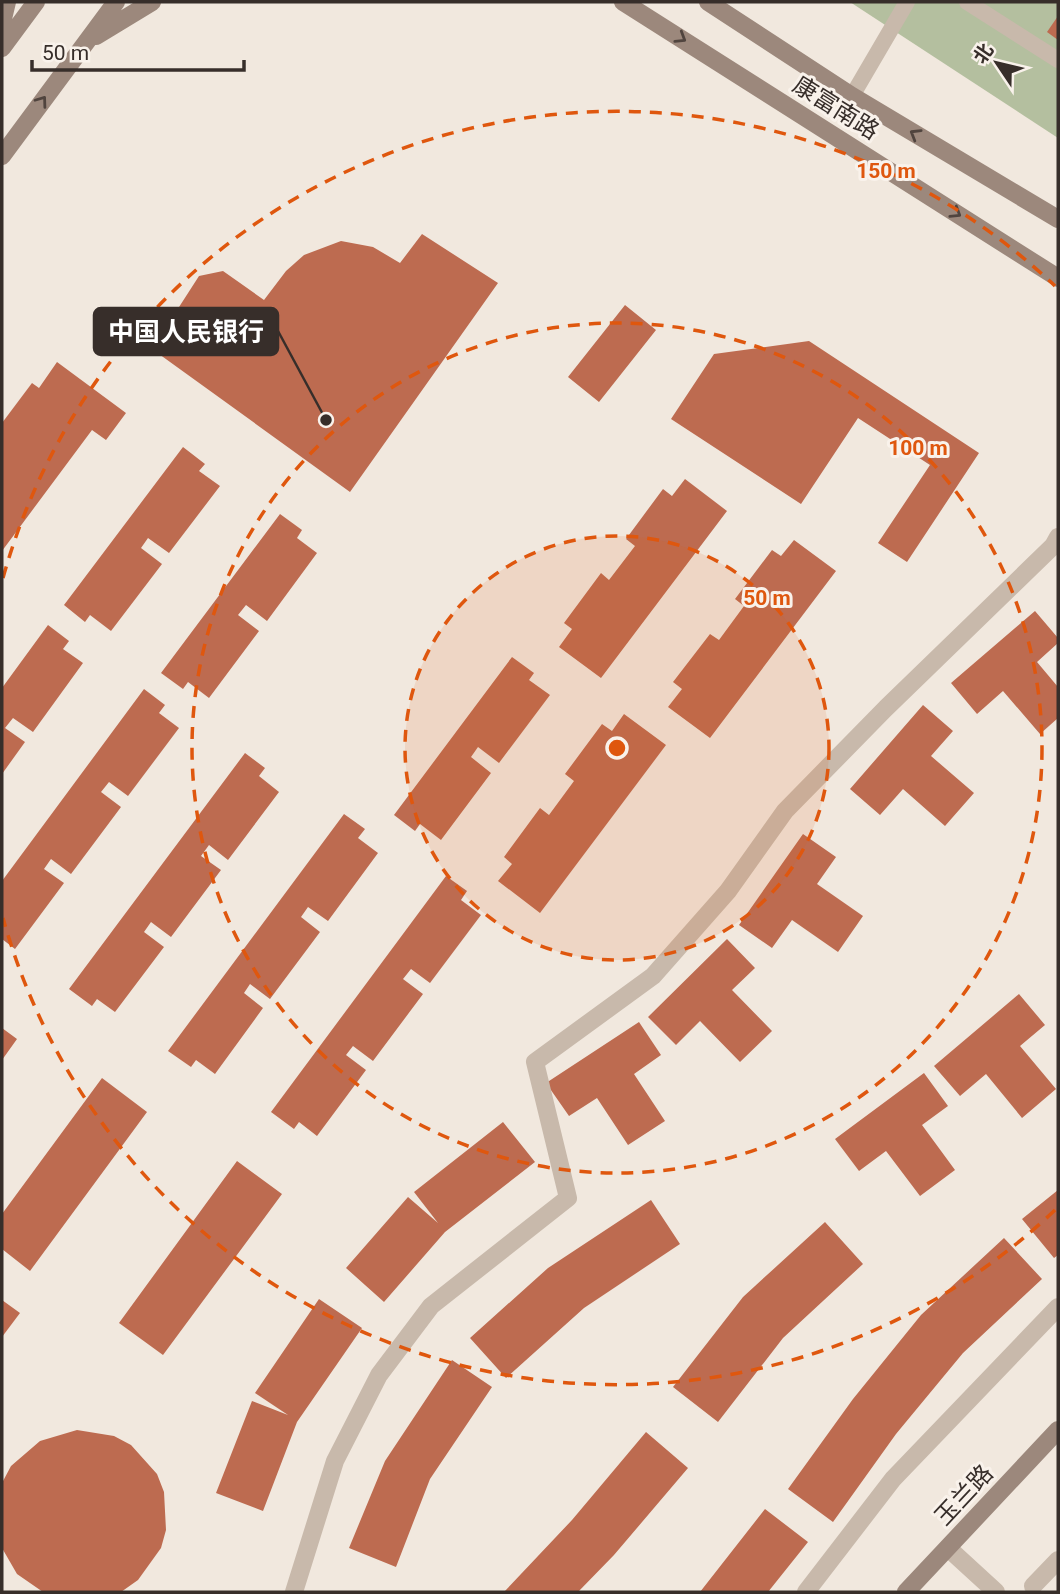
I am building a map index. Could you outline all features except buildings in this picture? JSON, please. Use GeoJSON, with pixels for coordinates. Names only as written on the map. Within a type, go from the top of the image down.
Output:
{"type":"FeatureCollection","features":[{"type":"Feature","properties":{"kind":"main road"},"geometry":{"type":"LineString","coordinates":[[2,23],[7,2]]}},
{"type":"Feature","properties":{"kind":"main road"},"geometry":{"type":"LineString","coordinates":[[2,48],[36,2]]}},
{"type":"Feature","properties":{"kind":"main road"},"geometry":{"type":"LineString","coordinates":[[2,156],[116,2]]}},
{"type":"Feature","properties":{"kind":"main road"},"geometry":{"type":"LineString","coordinates":[[87,41],[152,2]]}},
{"type":"Feature","properties":{"kind":"main road","name":"康富南路"},"geometry":{"type":"LineString","coordinates":[[623,2],[1058,278]]}},
{"type":"Feature","properties":{"kind":"main road","name":"康富南路"},"geometry":{"type":"LineString","coordinates":[[708,2],[852,96],[1058,219]]}},
{"type":"Feature","properties":{"kind":"main road","name":"玉兰路"},"geometry":{"type":"LineString","coordinates":[[906,1592],[1058,1430]]}},
{"type":"Feature","properties":{"kind":"street"},"geometry":{"type":"LineString","coordinates":[[294,1592],[335,1461],[379,1375],[432,1306],[568,1198],[535,1062],[653,976],[728,891],[785,811],[886,708],[1053,546],[1058,537]]}},
{"type":"Feature","properties":{"kind":"street"},"geometry":{"type":"LineString","coordinates":[[806,1592],[893,1479],[1058,1307]]}},
{"type":"Feature","properties":{"kind":"street"},"geometry":{"type":"LineString","coordinates":[[948,1548],[996,1592]]}},
{"type":"Feature","properties":{"kind":"street"},"geometry":{"type":"LineString","coordinates":[[1033,1586],[1058,1560]]}},
{"type":"Feature","properties":{"kind":"lane"},"geometry":{"type":"LineString","coordinates":[[852,96],[907,2]]}},
{"type":"Feature","properties":{"kind":"lane"},"geometry":{"type":"LineString","coordinates":[[967,2],[1058,60]]}},
{"type":"Feature","properties":{"kind":"green space"},"geometry":{"type":"Polygon","coordinates":[[[850,2],[1058,2],[1058,138],[850,2]]]}},
{"type":"Feature","properties":{"kind":"place","name":"中国人民银行"},"geometry":{"type":"Point","coordinates":[326,420]}}]}
